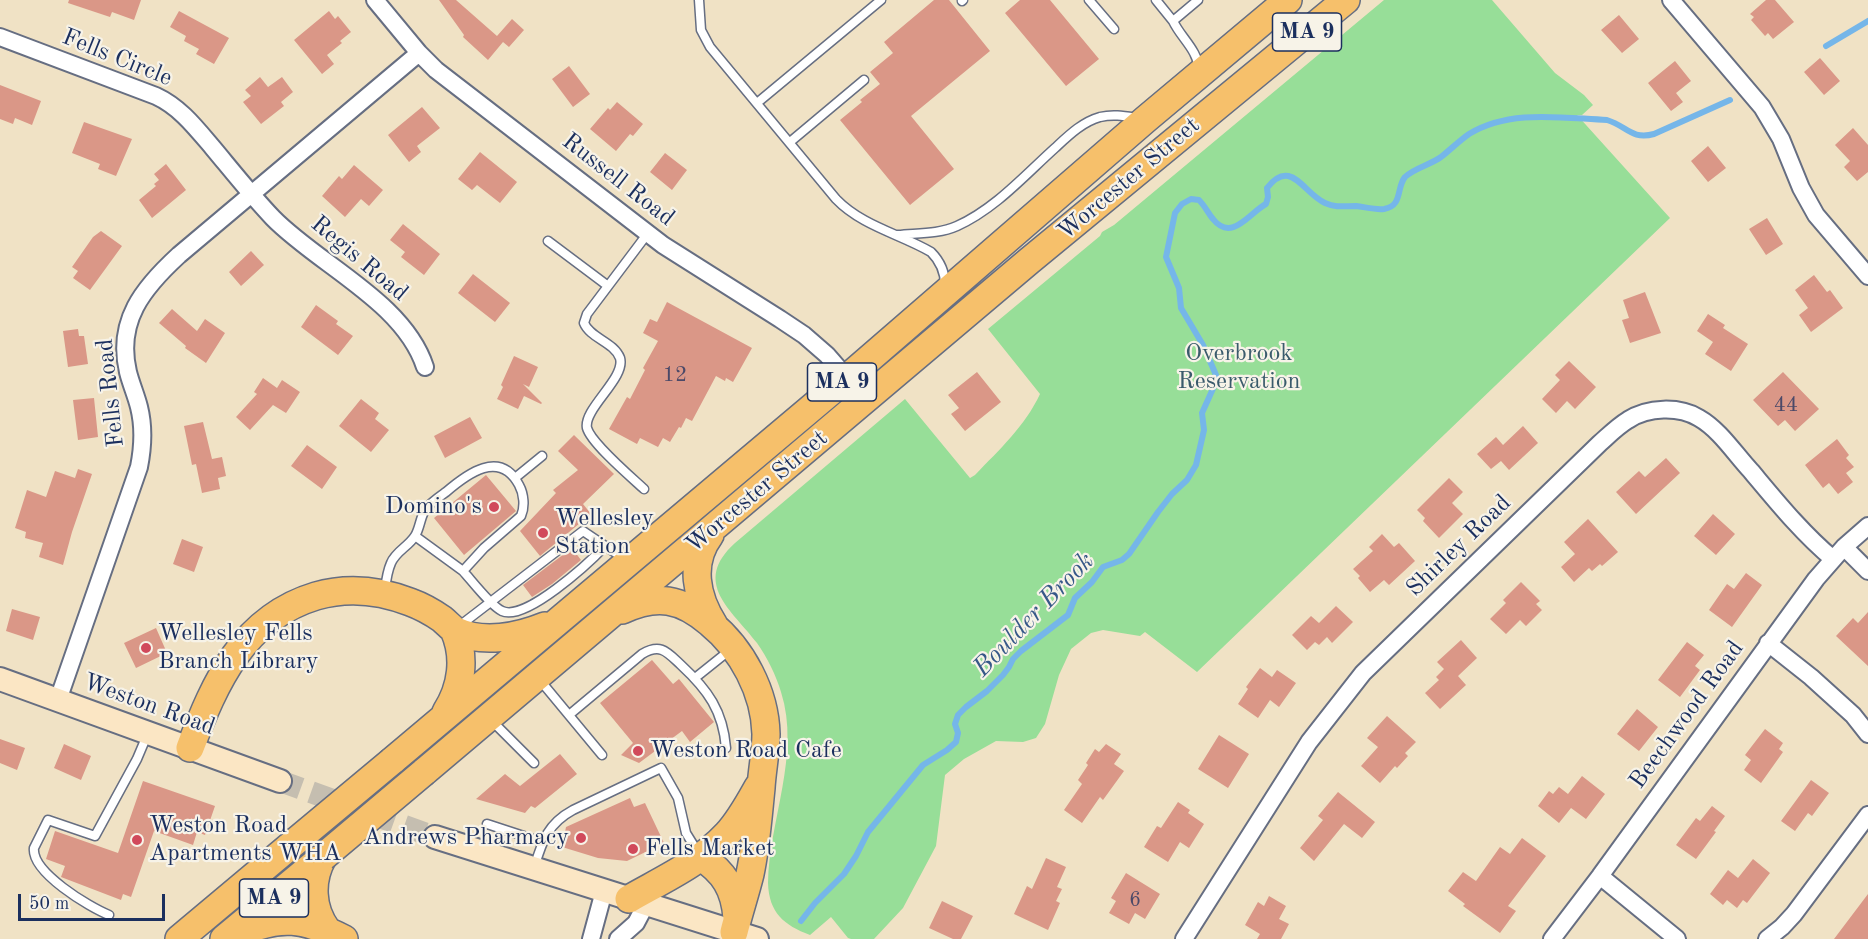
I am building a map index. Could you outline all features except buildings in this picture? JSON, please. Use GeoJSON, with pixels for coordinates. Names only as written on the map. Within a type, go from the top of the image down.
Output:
{"type":"FeatureCollection","features":[{"type":"Feature","properties":{"kind":"highway","name":"Worcester Street"},"geometry":{"type":"LineString","coordinates":[[179,939],[847,378],[1146,119],[1288,0]]}},
{"type":"Feature","properties":{"kind":"highway","name":"Worcester Street"},"geometry":{"type":"LineString","coordinates":[[226,939],[1029,261],[1346,0]]}},
{"type":"Feature","properties":{"kind":"highway"},"geometry":{"type":"LineString","coordinates":[[714,626],[701,599],[697,565],[703,546],[720,523]]}},
{"type":"Feature","properties":{"kind":"highway"},"geometry":{"type":"LineString","coordinates":[[190,748],[223,673],[242,646],[267,621],[288,607],[320,595],[346,591],[385,594],[411,602],[432,612],[454,630],[477,637],[511,636],[542,628],[561,618]]}},
{"type":"Feature","properties":{"kind":"highway"},"geometry":{"type":"LineString","coordinates":[[603,621],[634,605],[649,601],[677,602],[690,608],[714,626],[733,648],[753,679],[762,706],[766,735],[743,929]]}},
{"type":"Feature","properties":{"kind":"highway"},"geometry":{"type":"LineString","coordinates":[[436,724],[450,706],[460,678],[459,649],[454,630]]}},
{"type":"Feature","properties":{"kind":"highway"},"geometry":{"type":"LineString","coordinates":[[626,898],[701,857],[722,839],[739,819],[762,777]]}},
{"type":"Feature","properties":{"kind":"highway"},"geometry":{"type":"LineString","coordinates":[[323,856],[315,875],[314,893],[318,912],[335,934]]}},
{"type":"Feature","properties":{"kind":"highway"},"geometry":{"type":"LineString","coordinates":[[701,857],[724,876],[743,929]]}},
{"type":"Feature","properties":{"kind":"highway"},"geometry":{"type":"LineString","coordinates":[[226,939],[255,926],[281,921],[306,923],[335,934]]}},
{"type":"Feature","properties":{"kind":"main road","name":"Weston Road"},"geometry":{"type":"LineString","coordinates":[[0,680],[280,781]]}},
{"type":"Feature","properties":{"kind":"main road"},"geometry":{"type":"LineString","coordinates":[[435,837],[626,898],[743,929]]}},
{"type":"Feature","properties":{"kind":"street","name":"Russell Road"},"geometry":{"type":"LineString","coordinates":[[375,0],[436,70],[692,265],[792,326],[827,355],[847,378]]}},
{"type":"Feature","properties":{"kind":"street"},"geometry":{"type":"LineString","coordinates":[[1671,0],[1762,107],[1781,139],[1801,188],[1816,215],[1868,276]]}},
{"type":"Feature","properties":{"kind":"street","name":"Fells Circle"},"geometry":{"type":"LineString","coordinates":[[0,37],[165,100],[180,111],[196,128],[252,195]]}},
{"type":"Feature","properties":{"kind":"street","name":"Fells Road"},"geometry":{"type":"LineString","coordinates":[[58,700],[140,467],[141,417],[128,372],[125,348],[130,319],[139,300],[159,274],[179,255],[419,53]]}},
{"type":"Feature","properties":{"kind":"street","name":"Regis Road"},"geometry":{"type":"LineString","coordinates":[[252,195],[281,226],[391,315],[412,339],[425,367]]}},
{"type":"Feature","properties":{"kind":"street","name":"Shirley Road"},"geometry":{"type":"LineString","coordinates":[[1184,939],[1309,742],[1362,674],[1600,443],[1629,419],[1646,412],[1664,410],[1682,412],[1699,418],[1713,429],[1798,526],[1868,572]]}},
{"type":"Feature","properties":{"kind":"street","name":"Beechwood Road"},"geometry":{"type":"LineString","coordinates":[[1552,939],[1768,643],[1838,553],[1868,526]]}},
{"type":"Feature","properties":{"kind":"street"},"geometry":{"type":"LineString","coordinates":[[1768,643],[1811,677],[1853,715],[1868,734]]}},
{"type":"Feature","properties":{"kind":"street"},"geometry":{"type":"LineString","coordinates":[[1767,939],[1794,914],[1868,815]]}},
{"type":"Feature","properties":{"kind":"street"},"geometry":{"type":"LineString","coordinates":[[1600,876],[1677,939]]}},
{"type":"Feature","properties":{"kind":"street"},"geometry":{"type":"LineString","coordinates":[[591,939],[626,898],[636,924],[618,939]]}},
{"type":"Feature","properties":{"kind":"lane"},"geometry":{"type":"LineString","coordinates":[[699,0],[700,24],[710,47],[789,142],[843,206],[865,221],[925,249],[936,257],[944,270],[944,294]]}},
{"type":"Feature","properties":{"kind":"lane"},"geometry":{"type":"LineString","coordinates":[[757,103],[880,0]]}},
{"type":"Feature","properties":{"kind":"lane"},"geometry":{"type":"LineString","coordinates":[[1089,0],[1114,29]]}},
{"type":"Feature","properties":{"kind":"lane"},"geometry":{"type":"LineString","coordinates":[[1156,0],[1196,55],[1199,74]]}},
{"type":"Feature","properties":{"kind":"lane"},"geometry":{"type":"LineString","coordinates":[[1173,21],[1198,0]]}},
{"type":"Feature","properties":{"kind":"lane"},"geometry":{"type":"LineString","coordinates":[[789,142],[864,80]]}},
{"type":"Feature","properties":{"kind":"lane"},"geometry":{"type":"LineString","coordinates":[[896,235],[938,232],[974,217],[1087,122],[1110,115],[1146,119]]}},
{"type":"Feature","properties":{"kind":"lane"},"geometry":{"type":"LineString","coordinates":[[644,489],[598,444],[587,428],[591,414],[620,368],[620,358],[584,323],[587,314],[648,233]]}},
{"type":"Feature","properties":{"kind":"lane"},"geometry":{"type":"LineString","coordinates":[[548,241],[609,286]]}},
{"type":"Feature","properties":{"kind":"lane"},"geometry":{"type":"LineString","coordinates":[[514,478],[543,456]]}},
{"type":"Feature","properties":{"kind":"lane"},"geometry":{"type":"LineString","coordinates":[[385,594],[388,570],[392,560],[399,550],[415,536],[425,510],[468,474],[492,466],[505,470],[518,484],[523,497],[521,516],[484,548],[463,571]]}},
{"type":"Feature","properties":{"kind":"lane"},"geometry":{"type":"LineString","coordinates":[[454,630],[583,531],[629,562]]}},
{"type":"Feature","properties":{"kind":"lane"},"geometry":{"type":"LineString","coordinates":[[415,536],[463,571],[491,602],[507,612],[525,609],[585,566],[605,546]]}},
{"type":"Feature","properties":{"kind":"lane"},"geometry":{"type":"LineString","coordinates":[[694,678],[733,648]]}},
{"type":"Feature","properties":{"kind":"lane"},"geometry":{"type":"LineString","coordinates":[[569,715],[642,654],[650,650],[664,650],[708,692],[717,710],[725,735],[726,748]]}},
{"type":"Feature","properties":{"kind":"lane"},"geometry":{"type":"LineString","coordinates":[[537,677],[602,755]]}},
{"type":"Feature","properties":{"kind":"lane"},"geometry":{"type":"LineString","coordinates":[[488,718],[534,763]]}},
{"type":"Feature","properties":{"kind":"lane"},"geometry":{"type":"LineString","coordinates":[[109,915],[91,906],[51,878],[36,861],[33,852],[48,820],[95,836],[137,759],[148,733]]}},
{"type":"Feature","properties":{"kind":"lane"},"geometry":{"type":"LineString","coordinates":[[534,869],[542,842],[550,828],[567,813],[661,768],[678,798],[686,833],[701,857]]}},
{"type":"Feature","properties":{"kind":"lane"},"geometry":{"type":"LineString","coordinates":[[487,824],[542,842]]}},
{"type":"Feature","properties":{"kind":"green space","name":"Overbrook Reservation"},"geometry":{"type":"Polygon","coordinates":[[[1384,0],[1492,0],[1555,73],[1584,95],[1593,105],[1582,115],[1577,115],[1670,218],[1197,672],[1145,632],[1140,636],[1103,630],[1091,633],[1071,649],[1059,675],[1045,724],[1036,738],[1023,742],[996,741],[964,759],[945,775],[936,846],[903,908],[874,939],[848,938],[831,917],[810,935],[793,927],[775,910],[771,902],[768,883],[773,835],[786,764],[788,740],[786,716],[781,692],[768,660],[720,596],[716,584],[716,571],[722,557],[735,543],[905,399],[970,478],[975,475],[1019,427],[1040,394],[988,329],[1384,0]]]}},
{"type":"Feature","properties":{"kind":"waterway","name":"Boulder Brook"},"geometry":{"type":"LineString","coordinates":[[1826,46],[1868,21]]}},
{"type":"Feature","properties":{"kind":"waterway","name":"Boulder Brook"},"geometry":{"type":"LineString","coordinates":[[801,921],[815,903],[844,874],[868,832],[923,765],[956,742],[958,733],[955,724],[958,715],[1003,675],[1021,651],[1068,615],[1075,598],[1092,582],[1103,567],[1122,560],[1129,554],[1158,512],[1187,480],[1196,465],[1204,430],[1202,413],[1216,382],[1216,375],[1203,345],[1181,308],[1179,288],[1166,257],[1175,213],[1182,204],[1191,199],[1199,200],[1220,226],[1234,227],[1266,204],[1267,188],[1275,179],[1290,176],[1329,205],[1384,209],[1397,200],[1405,177],[1437,160],[1469,134],[1485,126],[1519,118],[1572,118],[1607,120],[1634,134],[1646,135],[1654,134],[1730,100]]}},
{"type":"Feature","properties":{"kind":"tunnel"},"geometry":{"type":"LineString","coordinates":[[280,781],[435,837]]}},
{"type":"Feature","properties":{"kind":"place","name":"Domino's"},"geometry":{"type":"Point","coordinates":[494,507]}},
{"type":"Feature","properties":{"kind":"place","name":"Wellesley Station"},"geometry":{"type":"Point","coordinates":[543,533]}},
{"type":"Feature","properties":{"kind":"place","name":"Wellesley Fells Branch Library"},"geometry":{"type":"Point","coordinates":[146,648]}},
{"type":"Feature","properties":{"kind":"place","name":"Weston Road Cafe"},"geometry":{"type":"Point","coordinates":[638,751]}},
{"type":"Feature","properties":{"kind":"place","name":"Andrews Pharmacy"},"geometry":{"type":"Point","coordinates":[581,838]}},
{"type":"Feature","properties":{"kind":"place","name":"Weston Road Apartments WHA"},"geometry":{"type":"Point","coordinates":[137,840]}},
{"type":"Feature","properties":{"kind":"place","name":"Fells Market"},"geometry":{"type":"Point","coordinates":[633,849]}}]}
